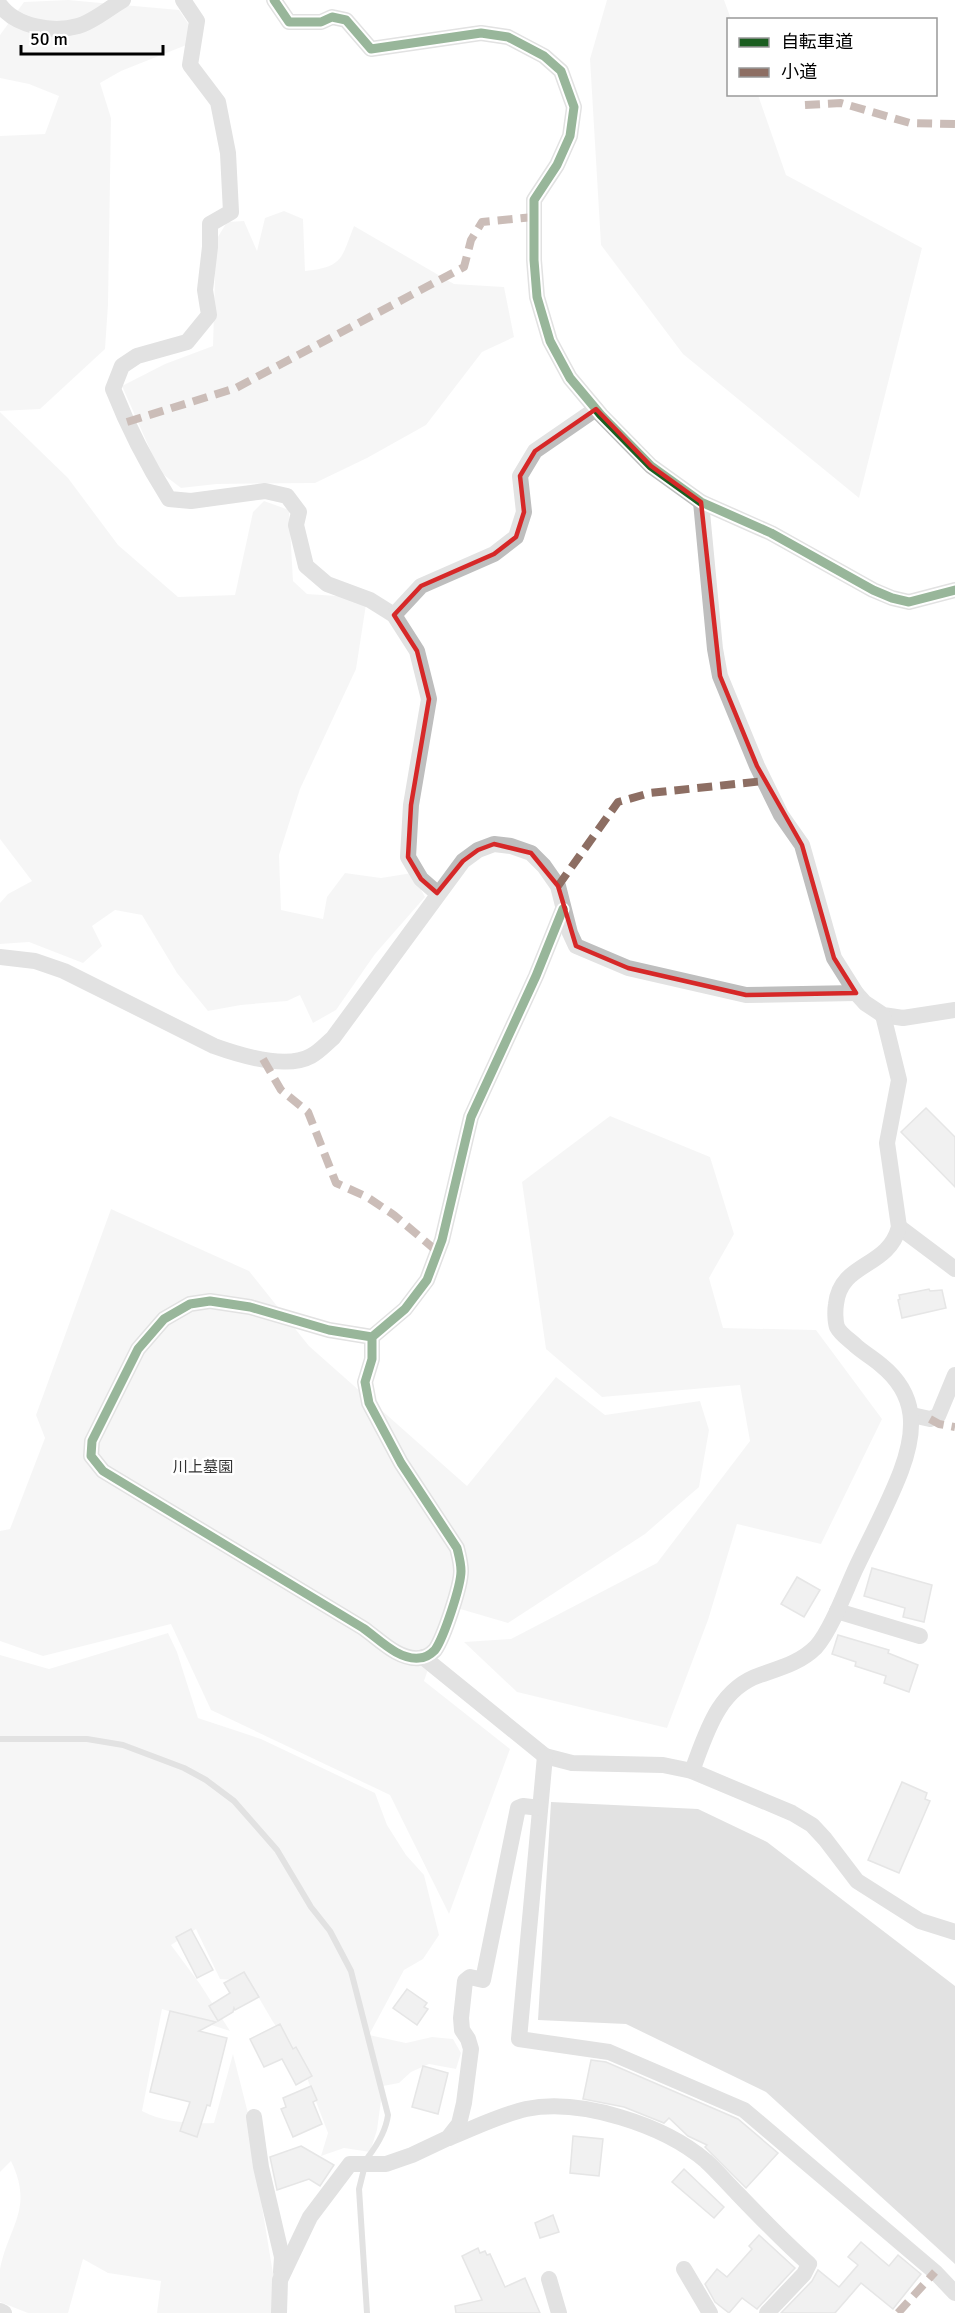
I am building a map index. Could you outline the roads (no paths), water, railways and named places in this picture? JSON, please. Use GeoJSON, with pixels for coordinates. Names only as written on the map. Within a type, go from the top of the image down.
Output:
{"type":"FeatureCollection","features":[{"type":"Feature","properties":{"kind":"street"},"geometry":{"type":"LineString","coordinates":[[0,5],[5,12],[33,27],[57,29],[79,26],[123,0]]}},
{"type":"Feature","properties":{"kind":"street"},"geometry":{"type":"LineString","coordinates":[[183,0],[197,21],[190,65],[218,102],[228,153],[231,212],[210,224],[205,290],[209,315],[187,342],[137,356],[122,366],[113,389],[127,422],[169,499],[191,501],[265,491],[287,496],[299,512],[296,525],[306,566],[327,584],[370,600],[394,615],[417,651],[429,699],[411,805],[408,857],[421,879],[437,893]]}},
{"type":"Feature","properties":{"kind":"street"},"geometry":{"type":"LineString","coordinates":[[274,0],[289,22],[321,22],[332,17],[346,21],[371,49],[481,33],[508,37],[544,56],[561,71],[574,107],[570,136],[557,165],[534,200],[534,260],[537,297],[550,341],[570,378],[596,409],[651,466],[701,502],[771,533],[873,590],[892,598],[909,602],[955,590]]}},
{"type":"Feature","properties":{"kind":"street"},"geometry":{"type":"LineString","coordinates":[[394,615],[421,586],[494,554],[516,537],[524,512],[520,476],[535,451],[596,409]]}},
{"type":"Feature","properties":{"kind":"street"},"geometry":{"type":"LineString","coordinates":[[701,502],[714,649],[720,676],[757,766],[781,814],[802,845],[834,958],[856,993],[865,1003],[883,1014],[903,1018],[955,1010]]}},
{"type":"Feature","properties":{"kind":"street"},"geometry":{"type":"LineString","coordinates":[[0,957],[35,961],[64,971],[214,1047],[253,1058],[293,1061],[310,1057],[333,1038],[437,893],[463,861],[478,850],[494,844],[511,846],[531,853],[544,866],[558,886],[570,933],[576,946],[628,968],[746,995],[856,993]]}},
{"type":"Feature","properties":{"kind":"street"},"geometry":{"type":"LineString","coordinates":[[372,1337],[329,1329],[250,1307],[210,1301],[190,1304],[164,1319],[138,1349],[92,1441],[92,1456],[103,1471],[363,1628],[394,1651],[408,1657],[423,1657],[435,1649],[446,1626],[459,1585],[460,1560],[457,1548],[401,1462],[365,1393],[365,1382],[372,1359],[372,1337],[405,1309],[426,1280],[442,1240],[471,1117],[536,976],[563,909]]}},
{"type":"Feature","properties":{"kind":"street"},"geometry":{"type":"LineString","coordinates":[[692,1771],[711,1720],[725,1698],[757,1676],[802,1659],[817,1646],[837,1611],[900,1473],[910,1444],[912,1415],[907,1399],[897,1381],[843,1335],[837,1326],[836,1305],[839,1289],[847,1277],[886,1252],[896,1240],[899,1227],[887,1143],[899,1080],[883,1014]]}},
{"type":"Feature","properties":{"kind":"street"},"geometry":{"type":"LineString","coordinates":[[899,1227],[955,1269]]}},
{"type":"Feature","properties":{"kind":"street"},"geometry":{"type":"LineString","coordinates":[[912,1415],[930,1419],[938,1416],[955,1375]]}},
{"type":"Feature","properties":{"kind":"street"},"geometry":{"type":"LineString","coordinates":[[837,1611],[920,1636]]}},
{"type":"Feature","properties":{"kind":"street"},"geometry":{"type":"LineString","coordinates":[[423,1657],[545,1756],[572,1763],[663,1765],[692,1771],[792,1813],[812,1826],[825,1839],[857,1881],[920,1921],[955,1932]]}},
{"type":"Feature","properties":{"kind":"street"},"geometry":{"type":"LineString","coordinates":[[545,1756],[519,2039],[609,2052],[744,2110],[926,2264],[955,2293]]}},
{"type":"Feature","properties":{"kind":"street"},"geometry":{"type":"LineString","coordinates":[[448,2138],[459,2124],[471,2049],[462,2030],[465,1981],[470,1977],[483,1980],[518,1808],[523,1806],[540,1808]]}},
{"type":"Feature","properties":{"kind":"street"},"geometry":{"type":"LineString","coordinates":[[280,2280],[310,2217],[350,2164],[386,2164],[526,2109],[577,2108],[600,2111],[679,2141],[706,2161],[809,2264],[804,2274],[767,2313]]}},
{"type":"Feature","properties":{"kind":"street"},"geometry":{"type":"LineString","coordinates":[[254,2117],[261,2167],[282,2257],[279,2313]]}},
{"type":"Feature","properties":{"kind":"street"},"geometry":{"type":"LineString","coordinates":[[684,2269],[710,2313]]}},
{"type":"Feature","properties":{"kind":"street"},"geometry":{"type":"LineString","coordinates":[[549,2279],[559,2313]]}},
{"type":"Feature","properties":{"kind":"waterway"},"geometry":{"type":"LineString","coordinates":[[0,1739],[87,1739],[123,1745],[184,1768],[206,1780],[234,1801],[277,1850],[311,1907],[330,1931],[351,1971],[388,2115],[381,2137],[368,2157]]}},
{"type":"Feature","properties":{"kind":"waterway"},"geometry":{"type":"LineString","coordinates":[[364,2169],[359,2189],[367,2313]]}},
{"type":"Feature","properties":{"kind":"park label","name":"川上墓園"},"geometry":{"type":"Point","coordinates":[203,1467]}}]}
